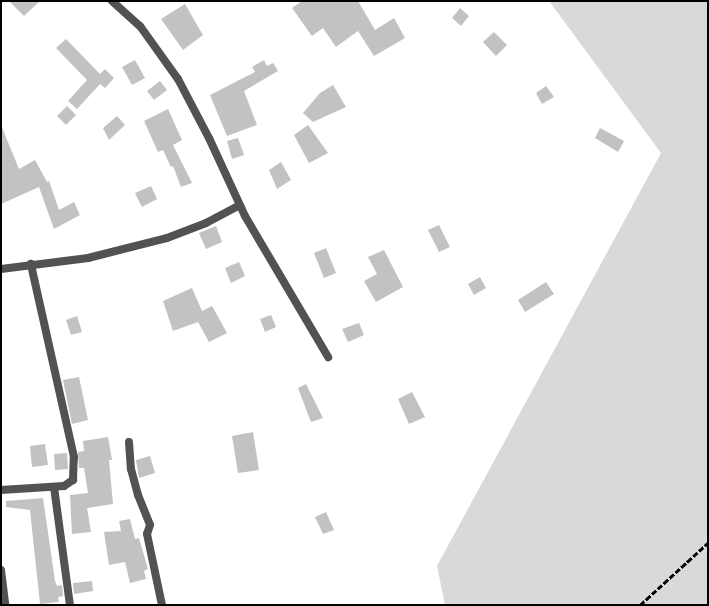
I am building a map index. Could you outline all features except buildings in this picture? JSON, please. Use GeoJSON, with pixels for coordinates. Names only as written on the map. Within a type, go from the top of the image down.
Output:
{"type":"FeatureCollection","features":[{"type":"Feature","properties":{"kind":"street"},"geometry":{"type":"LineString","coordinates":[[112,1],[140,26],[178,79],[209,138],[240,205],[328,357]]}},
{"type":"Feature","properties":{"kind":"street"},"geometry":{"type":"LineString","coordinates":[[1,269],[88,258],[167,238],[206,224],[240,205]]}},
{"type":"Feature","properties":{"kind":"street"},"geometry":{"type":"LineString","coordinates":[[1,490],[64,486],[73,480],[74,457],[32,264]]}},
{"type":"Feature","properties":{"kind":"street"},"geometry":{"type":"LineString","coordinates":[[129,442],[131,468],[138,495],[150,525],[147,534],[162,605]]}},
{"type":"Feature","properties":{"kind":"street"},"geometry":{"type":"LineString","coordinates":[[54,487],[70,605]]}},
{"type":"Feature","properties":{"kind":"street"},"geometry":{"type":"LineString","coordinates":[[1,570],[5,605]]}},
{"type":"Feature","properties":{"kind":"shaded area"},"geometry":{"type":"Polygon","coordinates":[[[549,1],[708,1],[708,605],[445,605],[437,566],[661,153],[549,1]]]}},
{"type":"Feature","properties":{"kind":"railway"},"geometry":{"type":"LineString","coordinates":[[640,605],[708,543]]}}]}
